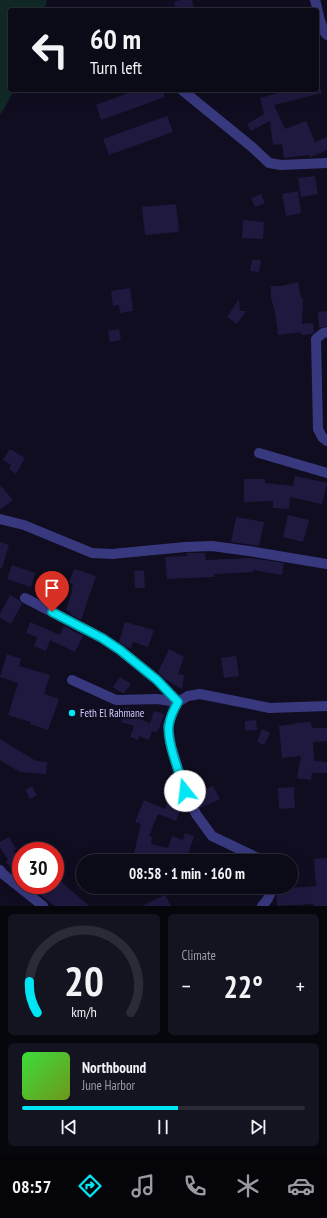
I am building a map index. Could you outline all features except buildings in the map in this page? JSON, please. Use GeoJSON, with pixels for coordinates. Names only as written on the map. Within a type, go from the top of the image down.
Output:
{"type":"FeatureCollection","features":[{"type":"Feature","properties":{"kind":"street"},"geometry":{"type":"LineString","coordinates":[[319,14],[323,29],[327,35]]}},
{"type":"Feature","properties":{"kind":"street"},"geometry":{"type":"LineString","coordinates":[[184,92],[252,147],[269,163],[293,165],[327,163]]}},
{"type":"Feature","properties":{"kind":"street"},"geometry":{"type":"LineString","coordinates":[[327,332],[323,333],[316,339],[322,397],[318,428],[322,437],[327,441]]}},
{"type":"Feature","properties":{"kind":"street"},"geometry":{"type":"LineString","coordinates":[[259,453],[327,473]]}},
{"type":"Feature","properties":{"kind":"street"},"geometry":{"type":"LineString","coordinates":[[0,519],[24,525],[92,553],[112,554],[212,546],[250,550],[327,564]]}},
{"type":"Feature","properties":{"kind":"street"},"geometry":{"type":"LineString","coordinates":[[25,598],[102,638],[120,650],[157,680],[178,702]]}},
{"type":"Feature","properties":{"kind":"street"},"geometry":{"type":"LineString","coordinates":[[72,680],[116,700],[157,699],[178,702]]}},
{"type":"Feature","properties":{"kind":"street"},"geometry":{"type":"LineString","coordinates":[[249,854],[212,836],[196,814],[185,791],[171,746],[168,726],[174,709],[178,702],[188,696],[200,694],[270,708],[327,706]]}},
{"type":"Feature","properties":{"kind":"street"},"geometry":{"type":"LineString","coordinates":[[0,870],[43,906]]}},
{"type":"Feature","properties":{"kind":"street"},"geometry":{"type":"LineString","coordinates":[[262,906],[270,894]]}},
{"type":"Feature","properties":{"kind":"green space"},"geometry":{"type":"Polygon","coordinates":[[[0,0],[47,0],[45,8],[8,8],[8,92],[13,92],[0,115],[0,0]]]}},
{"type":"Feature","properties":{"kind":"place","name":"Feth El Rahmane"},"geometry":{"type":"Point","coordinates":[72,713]}},
{"type":"Feature","properties":{"kind":"route"},"geometry":{"type":"LineString","coordinates":[[52,612],[102,638],[120,650],[157,680],[178,702],[168,726],[171,746],[185,791]]}}]}
